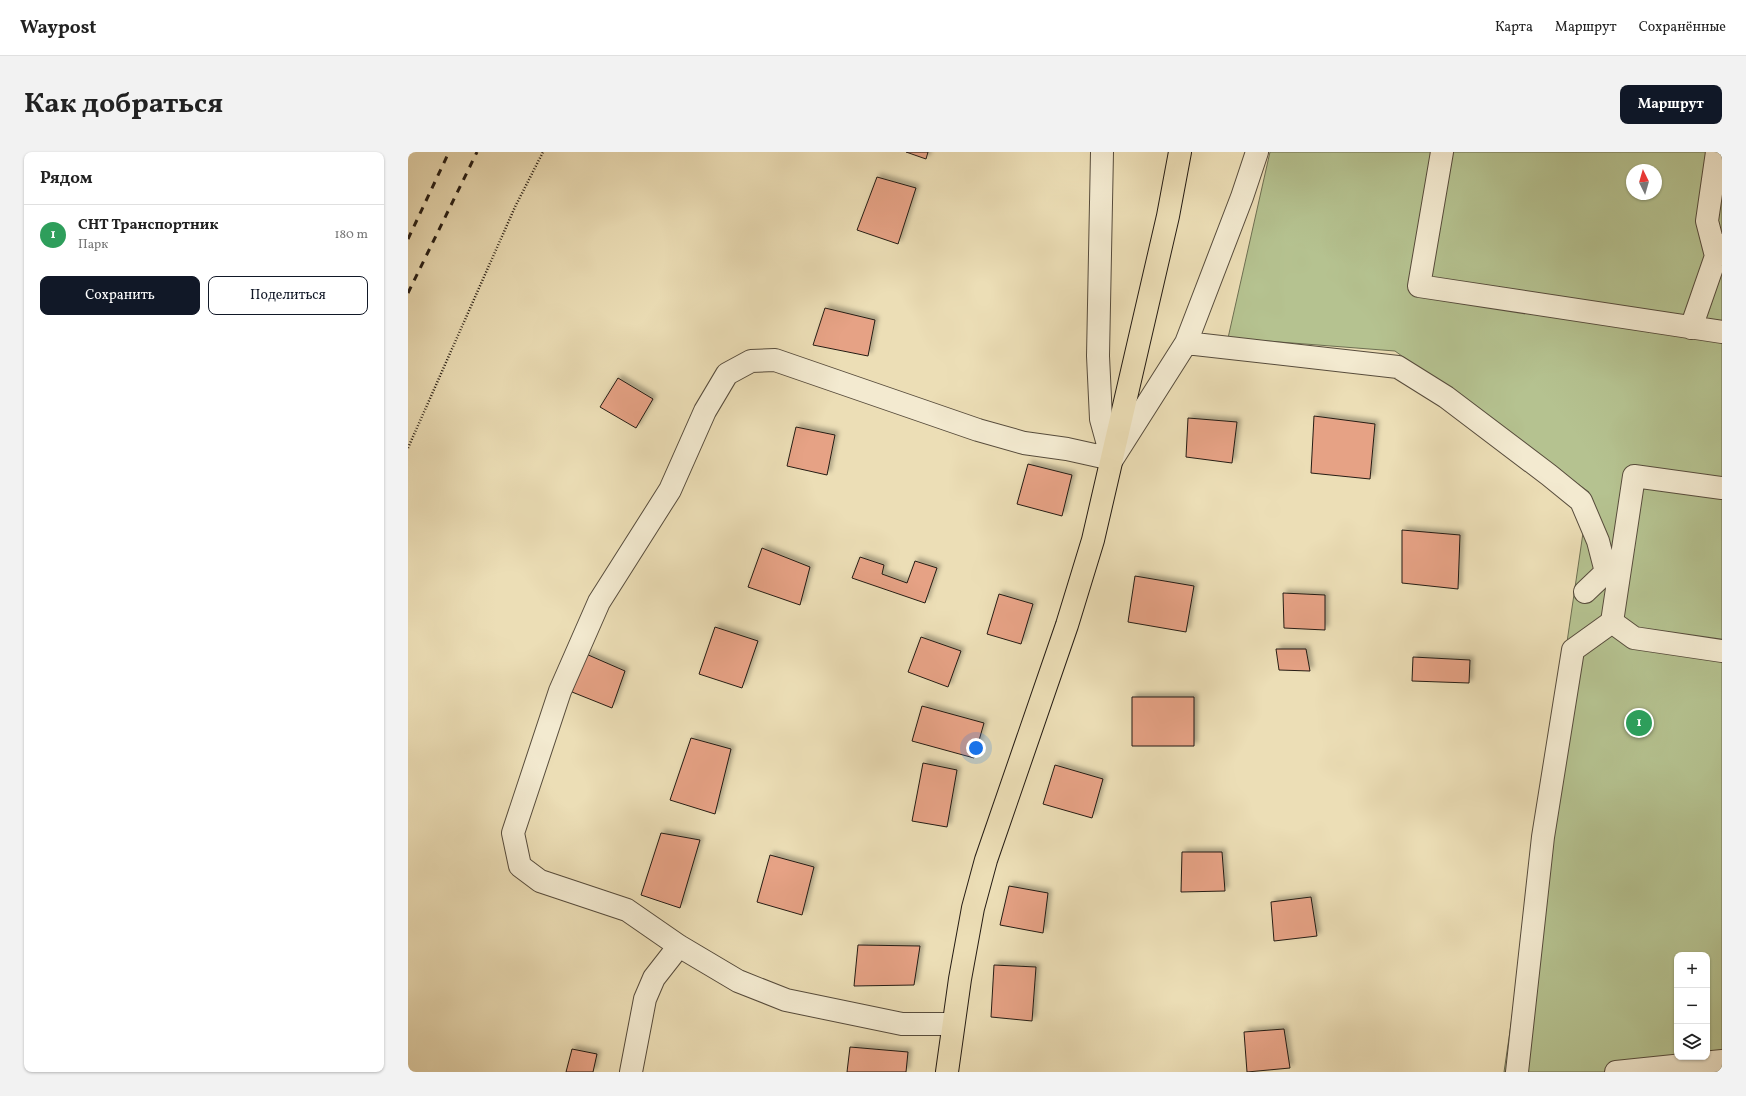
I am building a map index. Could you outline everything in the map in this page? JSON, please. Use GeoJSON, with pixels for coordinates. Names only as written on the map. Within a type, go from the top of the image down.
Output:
{"type":"FeatureCollection","features":[{"type":"Feature","properties":{"kind":"main road"},"geometry":{"type":"LineString","coordinates":[[947,1072],[953,1024],[975,901],[998,826],[1067,625],[1093,540],[1168,216],[1180,152]]}},
{"type":"Feature","properties":{"kind":"street"},"geometry":{"type":"LineString","coordinates":[[1102,152],[1098,356],[1101,420],[1112,459]]}},
{"type":"Feature","properties":{"kind":"street"},"geometry":{"type":"LineString","coordinates":[[1112,459],[1186,343],[1242,197],[1257,152]]}},
{"type":"Feature","properties":{"kind":"street"},"geometry":{"type":"LineString","coordinates":[[1442,152],[1419,286],[1722,332]]}},
{"type":"Feature","properties":{"kind":"street"},"geometry":{"type":"LineString","coordinates":[[1691,328],[1719,251],[1706,221],[1717,152]]}},
{"type":"Feature","properties":{"kind":"street"},"geometry":{"type":"LineString","coordinates":[[1186,343],[1398,367],[1446,397],[1581,501],[1598,541],[1606,572],[1585,592]]}},
{"type":"Feature","properties":{"kind":"street"},"geometry":{"type":"LineString","coordinates":[[953,1024],[902,1024],[786,1000],[738,981],[679,946],[627,910],[540,881],[520,866],[513,833],[560,691],[599,602],[670,490],[705,411],[727,374],[751,360],[775,360],[978,430],[1024,443],[1068,449],[1112,459]]}},
{"type":"Feature","properties":{"kind":"street"},"geometry":{"type":"LineString","coordinates":[[1517,1072],[1543,837],[1573,650],[1612,622],[1634,476],[1722,488]]}},
{"type":"Feature","properties":{"kind":"street"},"geometry":{"type":"LineString","coordinates":[[1612,622],[1634,638],[1722,651]]}},
{"type":"Feature","properties":{"kind":"street"},"geometry":{"type":"LineString","coordinates":[[631,1072],[646,999],[654,978],[679,946]]}},
{"type":"Feature","properties":{"kind":"street"},"geometry":{"type":"LineString","coordinates":[[1616,1072],[1722,1061]]}},
{"type":"Feature","properties":{"kind":"path"},"geometry":{"type":"LineString","coordinates":[[408,448],[515,207],[542,152]]}},
{"type":"Feature","properties":{"kind":"green space"},"geometry":{"type":"Polygon","coordinates":[[[1270,152],[1722,152],[1722,1072],[1504,1072],[1589,492],[1395,351],[1228,338],[1270,152]]]}},
{"type":"Feature","properties":{"kind":"building"},"geometry":{"type":"Polygon","coordinates":[[[906,152],[928,152],[926,159],[906,152]]]}},
{"type":"Feature","properties":{"kind":"building"},"geometry":{"type":"Polygon","coordinates":[[[877,177],[916,188],[898,244],[857,230],[877,177]]]}},
{"type":"Feature","properties":{"kind":"building"},"geometry":{"type":"Polygon","coordinates":[[[825,308],[875,320],[868,356],[813,345],[825,308]]]}},
{"type":"Feature","properties":{"kind":"building"},"geometry":{"type":"Polygon","coordinates":[[[618,378],[653,399],[636,428],[600,407],[618,378]]]}},
{"type":"Feature","properties":{"kind":"building"},"geometry":{"type":"Polygon","coordinates":[[[1314,416],[1375,424],[1370,479],[1311,473],[1314,416]]]}},
{"type":"Feature","properties":{"kind":"building"},"geometry":{"type":"Polygon","coordinates":[[[1188,418],[1237,422],[1232,463],[1186,457],[1188,418]]]}},
{"type":"Feature","properties":{"kind":"building"},"geometry":{"type":"Polygon","coordinates":[[[796,427],[835,435],[827,475],[787,466],[796,427]]]}},
{"type":"Feature","properties":{"kind":"building"},"geometry":{"type":"Polygon","coordinates":[[[1028,464],[1072,475],[1062,516],[1017,504],[1028,464]]]}},
{"type":"Feature","properties":{"kind":"building"},"geometry":{"type":"Polygon","coordinates":[[[1402,530],[1460,535],[1458,589],[1402,583],[1402,530]]]}},
{"type":"Feature","properties":{"kind":"building"},"geometry":{"type":"Polygon","coordinates":[[[762,548],[810,567],[800,605],[748,587],[762,548]]]}},
{"type":"Feature","properties":{"kind":"building"},"geometry":{"type":"Polygon","coordinates":[[[860,557],[884,565],[882,574],[907,583],[915,561],[937,568],[925,603],[852,578],[860,557]]]}},
{"type":"Feature","properties":{"kind":"building"},"geometry":{"type":"Polygon","coordinates":[[[1135,576],[1194,586],[1186,632],[1128,622],[1135,576]]]}},
{"type":"Feature","properties":{"kind":"building"},"geometry":{"type":"Polygon","coordinates":[[[1283,593],[1325,595],[1325,630],[1284,628],[1283,593]]]}},
{"type":"Feature","properties":{"kind":"building"},"geometry":{"type":"Polygon","coordinates":[[[999,594],[1033,604],[1021,644],[987,634],[999,594]]]}},
{"type":"Feature","properties":{"kind":"building"},"geometry":{"type":"Polygon","coordinates":[[[715,627],[758,641],[742,688],[699,674],[715,627]]]}},
{"type":"Feature","properties":{"kind":"building"},"geometry":{"type":"Polygon","coordinates":[[[921,637],[961,651],[948,687],[908,672],[921,637]]]}},
{"type":"Feature","properties":{"kind":"building"},"geometry":{"type":"Polygon","coordinates":[[[1276,649],[1306,649],[1310,671],[1279,670],[1276,649]]]}},
{"type":"Feature","properties":{"kind":"building"},"geometry":{"type":"Polygon","coordinates":[[[586,654],[625,671],[612,708],[572,692],[586,654]]]}},
{"type":"Feature","properties":{"kind":"building"},"geometry":{"type":"Polygon","coordinates":[[[1413,657],[1470,660],[1469,683],[1412,681],[1413,657]]]}},
{"type":"Feature","properties":{"kind":"building"},"geometry":{"type":"Polygon","coordinates":[[[1132,697],[1194,697],[1194,746],[1132,746],[1132,697]]]}},
{"type":"Feature","properties":{"kind":"building"},"geometry":{"type":"Polygon","coordinates":[[[922,706],[984,723],[974,758],[912,741],[922,706]]]}},
{"type":"Feature","properties":{"kind":"building"},"geometry":{"type":"Polygon","coordinates":[[[691,738],[731,749],[715,814],[670,800],[691,738]]]}},
{"type":"Feature","properties":{"kind":"building"},"geometry":{"type":"Polygon","coordinates":[[[923,763],[957,770],[947,827],[912,821],[923,763]]]}},
{"type":"Feature","properties":{"kind":"building"},"geometry":{"type":"Polygon","coordinates":[[[1055,765],[1103,779],[1092,818],[1043,804],[1055,765]]]}},
{"type":"Feature","properties":{"kind":"building"},"geometry":{"type":"Polygon","coordinates":[[[661,833],[700,840],[680,908],[641,895],[661,833]]]}},
{"type":"Feature","properties":{"kind":"building"},"geometry":{"type":"Polygon","coordinates":[[[1182,852],[1222,852],[1225,891],[1181,892],[1182,852]]]}},
{"type":"Feature","properties":{"kind":"building"},"geometry":{"type":"Polygon","coordinates":[[[770,855],[814,867],[802,915],[757,902],[770,855]]]}},
{"type":"Feature","properties":{"kind":"building"},"geometry":{"type":"Polygon","coordinates":[[[1009,886],[1048,893],[1043,933],[1000,925],[1009,886]]]}},
{"type":"Feature","properties":{"kind":"building"},"geometry":{"type":"Polygon","coordinates":[[[1311,897],[1317,936],[1274,941],[1271,902],[1311,897]]]}},
{"type":"Feature","properties":{"kind":"building"},"geometry":{"type":"Polygon","coordinates":[[[858,945],[920,946],[914,985],[854,986],[858,945]]]}},
{"type":"Feature","properties":{"kind":"building"},"geometry":{"type":"Polygon","coordinates":[[[994,965],[1036,967],[1032,1021],[991,1017],[994,965]]]}},
{"type":"Feature","properties":{"kind":"building"},"geometry":{"type":"Polygon","coordinates":[[[1284,1029],[1290,1068],[1247,1072],[1244,1032],[1284,1029]]]}},
{"type":"Feature","properties":{"kind":"building"},"geometry":{"type":"Polygon","coordinates":[[[850,1047],[908,1052],[906,1072],[847,1072],[850,1047]]]}},
{"type":"Feature","properties":{"kind":"building"},"geometry":{"type":"Polygon","coordinates":[[[572,1049],[597,1054],[593,1072],[566,1072],[572,1049]]]}},
{"type":"Feature","properties":{"kind":"railway"},"geometry":{"type":"LineString","coordinates":[[408,239],[449,152]]}},
{"type":"Feature","properties":{"kind":"railway"},"geometry":{"type":"LineString","coordinates":[[408,293],[477,152]]}},
{"type":"Feature","properties":{"kind":"place","name":"СНТ Транспортник"},"geometry":{"type":"Point","coordinates":[1639,723]}}]}
